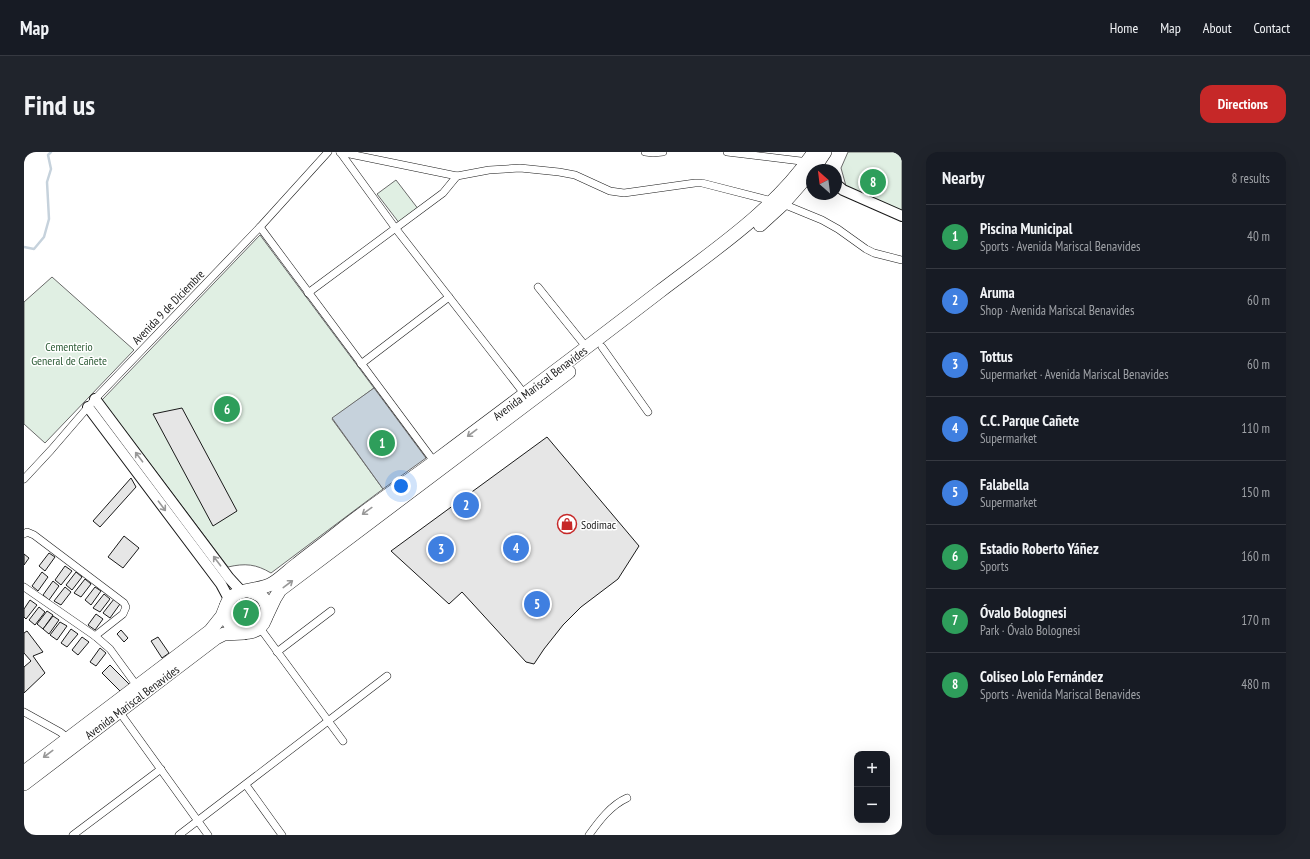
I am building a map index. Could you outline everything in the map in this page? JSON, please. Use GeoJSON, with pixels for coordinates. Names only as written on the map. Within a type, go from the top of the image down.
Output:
{"type":"FeatureCollection","features":[{"type":"Feature","properties":{"kind":"highway","name":"Avenida Mariscal Benavides"},"geometry":{"type":"LineString","coordinates":[[815,164],[825,152]]}},
{"type":"Feature","properties":{"kind":"highway","name":"Avenida Mariscal Benavides"},"geometry":{"type":"LineString","coordinates":[[526,398],[602,346],[740,241],[806,173]]}},
{"type":"Feature","properties":{"kind":"highway","name":"Avenida Mariscal Benavides"},"geometry":{"type":"LineString","coordinates":[[267,616],[272,602],[280,590],[526,398],[586,348],[778,202]]}},
{"type":"Feature","properties":{"kind":"highway","name":"Avenida Mariscal Benavides"},"geometry":{"type":"LineString","coordinates":[[245,591],[257,590],[273,583],[347,525],[437,466]]}},
{"type":"Feature","properties":{"kind":"highway"},"geometry":{"type":"LineString","coordinates":[[245,591],[256,593],[263,599],[267,607],[267,616],[260,628],[252,632],[244,633],[231,626],[227,620],[225,612],[228,602],[235,594],[245,591]]}},
{"type":"Feature","properties":{"kind":"highway","name":"Avenida Mariscal Benavides"},"geometry":{"type":"LineString","coordinates":[[24,784],[116,708],[137,686],[210,631],[222,616],[228,602]]}},
{"type":"Feature","properties":{"kind":"highway","name":"Avenida Mariscal Benavides"},"geometry":{"type":"LineString","coordinates":[[24,772],[68,738],[116,708],[216,638],[224,634],[244,633]]}},
{"type":"Feature","properties":{"kind":"street","name":"Avenida 9 de Diciembre"},"geometry":{"type":"LineString","coordinates":[[24,479],[52,450],[95,399],[260,227],[328,152]]}},
{"type":"Feature","properties":{"kind":"street"},"geometry":{"type":"LineString","coordinates":[[340,152],[457,176],[489,170],[520,168],[559,172],[575,175],[610,191],[624,192],[702,183],[778,202],[822,220],[838,229],[866,249],[902,260]]}},
{"type":"Feature","properties":{"kind":"street"},"geometry":{"type":"LineString","coordinates":[[340,152],[396,229],[526,398]]}},
{"type":"Feature","properties":{"kind":"street"},"geometry":{"type":"LineString","coordinates":[[645,152],[663,152]]}},
{"type":"Feature","properties":{"kind":"street"},"geometry":{"type":"LineString","coordinates":[[727,152],[807,164]]}},
{"type":"Feature","properties":{"kind":"street"},"geometry":{"type":"LineString","coordinates":[[308,293],[443,194],[457,176]]}},
{"type":"Feature","properties":{"kind":"street"},"geometry":{"type":"LineString","coordinates":[[842,189],[902,216]]}},
{"type":"Feature","properties":{"kind":"street"},"geometry":{"type":"LineString","coordinates":[[260,227],[437,466]]}},
{"type":"Feature","properties":{"kind":"street"},"geometry":{"type":"LineString","coordinates":[[538,288],[586,348]]}},
{"type":"Feature","properties":{"kind":"street"},"geometry":{"type":"LineString","coordinates":[[361,364],[449,298]]}},
{"type":"Feature","properties":{"kind":"street"},"geometry":{"type":"LineString","coordinates":[[602,346],[648,412]]}},
{"type":"Feature","properties":{"kind":"street"},"geometry":{"type":"LineString","coordinates":[[95,399],[224,571],[245,591]]}},
{"type":"Feature","properties":{"kind":"street"},"geometry":{"type":"LineString","coordinates":[[88,407],[221,584],[228,602]]}},
{"type":"Feature","properties":{"kind":"street"},"geometry":{"type":"LineString","coordinates":[[25,532],[34,535],[124,603],[126,607],[123,614],[95,636]]}},
{"type":"Feature","properties":{"kind":"street"},"geometry":{"type":"LineString","coordinates":[[24,587],[95,636],[110,649],[137,686]]}},
{"type":"Feature","properties":{"kind":"street"},"geometry":{"type":"LineString","coordinates":[[277,652],[331,611]]}},
{"type":"Feature","properties":{"kind":"street"},"geometry":{"type":"LineString","coordinates":[[260,628],[343,741]]}},
{"type":"Feature","properties":{"kind":"street"},"geometry":{"type":"LineString","coordinates":[[178,835],[246,785],[387,676]]}},
{"type":"Feature","properties":{"kind":"street"},"geometry":{"type":"LineString","coordinates":[[116,708],[208,835]]}},
{"type":"Feature","properties":{"kind":"street"},"geometry":{"type":"LineString","coordinates":[[24,712],[68,738]]}},
{"type":"Feature","properties":{"kind":"street"},"geometry":{"type":"LineString","coordinates":[[73,835],[161,769]]}},
{"type":"Feature","properties":{"kind":"street"},"geometry":{"type":"LineString","coordinates":[[246,785],[282,835]]}},
{"type":"Feature","properties":{"kind":"street"},"geometry":{"type":"LineString","coordinates":[[589,835],[602,818],[620,801],[627,798]]}},
{"type":"Feature","properties":{"kind":"green space"},"geometry":{"type":"Polygon","coordinates":[[[848,152],[902,152],[902,211],[846,186],[842,166],[848,152]]]}},
{"type":"Feature","properties":{"kind":"green space"},"geometry":{"type":"Polygon","coordinates":[[[396,180],[419,210],[400,224],[377,194],[396,180]]]}},
{"type":"Feature","properties":{"kind":"green space"},"geometry":{"type":"Polygon","coordinates":[[[260,235],[374,388],[332,419],[383,489],[271,573],[250,565],[228,567],[102,400],[260,235]]]}},
{"type":"Feature","properties":{"kind":"green space","name":"Cementerio General de Cañete"},"geometry":{"type":"Polygon","coordinates":[[[52,277],[134,350],[45,443],[24,424],[24,302],[52,277]]]}},
{"type":"Feature","properties":{"kind":"green space"},"geometry":{"type":"Polygon","coordinates":[[[246,595],[259,602],[263,611],[256,624],[245,628],[235,623],[231,609],[236,601],[246,595]]]}},
{"type":"Feature","properties":{"kind":"shaded area"},"geometry":{"type":"Polygon","coordinates":[[[374,388],[426,458],[383,489],[332,418],[374,388]]]}},
{"type":"Feature","properties":{"kind":"building"},"geometry":{"type":"Polygon","coordinates":[[[182,408],[237,511],[213,526],[153,414],[182,408]]]}},
{"type":"Feature","properties":{"kind":"building"},"geometry":{"type":"Polygon","coordinates":[[[547,437],[639,546],[618,579],[581,607],[563,625],[534,664],[526,662],[462,592],[449,604],[391,551],[547,437]]]}},
{"type":"Feature","properties":{"kind":"building"},"geometry":{"type":"Polygon","coordinates":[[[131,478],[136,487],[100,527],[93,521],[131,478]]]}},
{"type":"Feature","properties":{"kind":"building"},"geometry":{"type":"Polygon","coordinates":[[[124,536],[139,548],[123,568],[108,557],[124,536]]]}},
{"type":"Feature","properties":{"kind":"building"},"geometry":{"type":"Polygon","coordinates":[[[49,553],[55,557],[45,571],[39,566],[49,553]]]}},
{"type":"Feature","properties":{"kind":"building"},"geometry":{"type":"Polygon","coordinates":[[[24,554],[29,558],[24,565],[24,554]]]}},
{"type":"Feature","properties":{"kind":"building"},"geometry":{"type":"Polygon","coordinates":[[[65,566],[72,571],[61,585],[55,580],[65,566]]]}},
{"type":"Feature","properties":{"kind":"building"},"geometry":{"type":"Polygon","coordinates":[[[42,572],[48,577],[38,591],[32,586],[42,572]]]}},
{"type":"Feature","properties":{"kind":"building"},"geometry":{"type":"Polygon","coordinates":[[[76,572],[82,577],[72,590],[66,585],[76,572]]]}},
{"type":"Feature","properties":{"kind":"building"},"geometry":{"type":"Polygon","coordinates":[[[85,579],[91,584],[81,597],[74,593],[85,579]]]}},
{"type":"Feature","properties":{"kind":"building"},"geometry":{"type":"Polygon","coordinates":[[[53,581],[59,586],[49,600],[43,595],[53,581]]]}},
{"type":"Feature","properties":{"kind":"building"},"geometry":{"type":"Polygon","coordinates":[[[65,587],[71,592],[61,605],[54,601],[65,587]]]}},
{"type":"Feature","properties":{"kind":"building"},"geometry":{"type":"Polygon","coordinates":[[[95,587],[101,591],[91,605],[85,600],[95,587]]]}},
{"type":"Feature","properties":{"kind":"building"},"geometry":{"type":"Polygon","coordinates":[[[104,594],[110,599],[100,612],[93,608],[104,594]]]}},
{"type":"Feature","properties":{"kind":"building"},"geometry":{"type":"Polygon","coordinates":[[[114,599],[120,604],[110,618],[103,613],[114,599]]]}},
{"type":"Feature","properties":{"kind":"building"},"geometry":{"type":"Polygon","coordinates":[[[30,600],[37,605],[26,619],[24,617],[24,609],[30,600]]]}},
{"type":"Feature","properties":{"kind":"building"},"geometry":{"type":"Polygon","coordinates":[[[39,607],[45,612],[35,625],[29,620],[39,607]]]}},
{"type":"Feature","properties":{"kind":"building"},"geometry":{"type":"Polygon","coordinates":[[[47,611],[53,615],[43,629],[37,624],[47,611]]]}},
{"type":"Feature","properties":{"kind":"building"},"geometry":{"type":"Polygon","coordinates":[[[96,614],[103,619],[95,630],[88,625],[96,614]]]}},
{"type":"Feature","properties":{"kind":"building"},"geometry":{"type":"Polygon","coordinates":[[[53,616],[59,620],[49,634],[43,629],[53,616]]]}},
{"type":"Feature","properties":{"kind":"building"},"geometry":{"type":"Polygon","coordinates":[[[60,622],[67,626],[57,640],[50,635],[60,622]]]}},
{"type":"Feature","properties":{"kind":"building"},"geometry":{"type":"Polygon","coordinates":[[[71,629],[78,634],[67,647],[61,643],[71,629]]]}},
{"type":"Feature","properties":{"kind":"building"},"geometry":{"type":"Polygon","coordinates":[[[121,630],[128,638],[124,642],[117,634],[121,630]]]}},
{"type":"Feature","properties":{"kind":"building"},"geometry":{"type":"Polygon","coordinates":[[[27,631],[43,652],[33,656],[45,673],[24,693],[24,667],[31,661],[24,653],[24,633],[27,631]]]}},
{"type":"Feature","properties":{"kind":"building"},"geometry":{"type":"Polygon","coordinates":[[[82,637],[89,642],[78,655],[72,650],[82,637]]]}},
{"type":"Feature","properties":{"kind":"building"},"geometry":{"type":"Polygon","coordinates":[[[158,637],[169,653],[162,658],[151,641],[158,637]]]}},
{"type":"Feature","properties":{"kind":"building"},"geometry":{"type":"Polygon","coordinates":[[[100,648],[106,653],[96,666],[90,662],[100,648]]]}},
{"type":"Feature","properties":{"kind":"building"},"geometry":{"type":"Polygon","coordinates":[[[110,665],[131,686],[123,694],[102,673],[110,665]]]}},
{"type":"Feature","properties":{"kind":"waterway"},"geometry":{"type":"LineString","coordinates":[[24,247],[34,249],[44,237],[49,219],[47,182],[51,169],[48,155],[51,152]]}},
{"type":"Feature","properties":{"kind":"place","name":"Coliseo Lolo Fernández"},"geometry":{"type":"Point","coordinates":[873,182]}},
{"type":"Feature","properties":{"kind":"place","name":"Estadio Roberto Yáñez"},"geometry":{"type":"Point","coordinates":[227,409]}},
{"type":"Feature","properties":{"kind":"place","name":"Piscina Municipal"},"geometry":{"type":"Point","coordinates":[382,443]}},
{"type":"Feature","properties":{"kind":"place","name":"Aruma"},"geometry":{"type":"Point","coordinates":[466,505]}},
{"type":"Feature","properties":{"kind":"place","name":"Sodimac"},"geometry":{"type":"Point","coordinates":[567,524]}},
{"type":"Feature","properties":{"kind":"place","name":"C.C. Parque Cañete"},"geometry":{"type":"Point","coordinates":[516,548]}},
{"type":"Feature","properties":{"kind":"place","name":"Tottus"},"geometry":{"type":"Point","coordinates":[441,549]}},
{"type":"Feature","properties":{"kind":"place","name":"Falabella"},"geometry":{"type":"Point","coordinates":[537,604]}},
{"type":"Feature","properties":{"kind":"place","name":"Óvalo Bolognesi"},"geometry":{"type":"Point","coordinates":[246,613]}}]}
